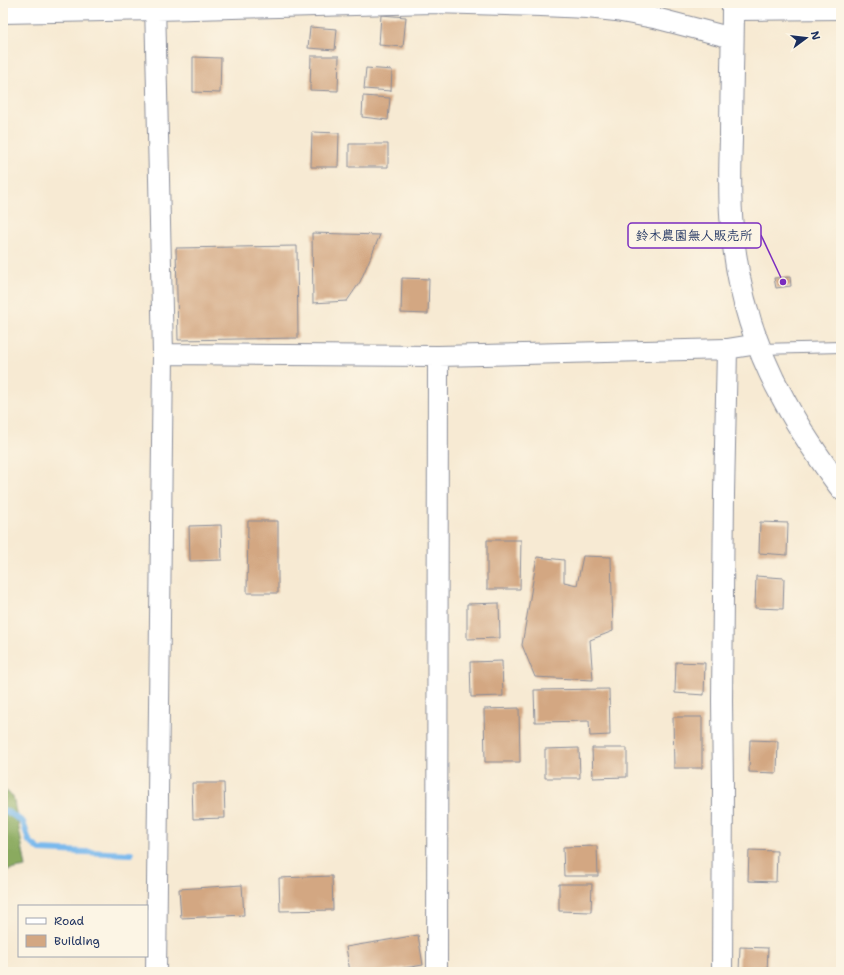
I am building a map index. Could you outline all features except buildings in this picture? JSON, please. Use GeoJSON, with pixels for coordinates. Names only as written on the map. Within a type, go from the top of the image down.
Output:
{"type":"FeatureCollection","features":[{"type":"Feature","properties":{"kind":"street"},"geometry":{"type":"LineString","coordinates":[[3,13],[155,7],[432,3],[541,6],[587,8],[659,18],[732,38]]}},
{"type":"Feature","properties":{"kind":"street"},"geometry":{"type":"LineString","coordinates":[[155,7],[163,354],[156,972]]}},
{"type":"Feature","properties":{"kind":"street"},"geometry":{"type":"LineString","coordinates":[[841,9],[733,7],[730,192],[736,261],[744,296],[759,346],[769,371],[785,402],[841,488]]}},
{"type":"Feature","properties":{"kind":"street"},"geometry":{"type":"LineString","coordinates":[[163,354],[438,356],[727,349],[759,346]]}},
{"type":"Feature","properties":{"kind":"street"},"geometry":{"type":"LineString","coordinates":[[722,972],[722,685],[727,349]]}},
{"type":"Feature","properties":{"kind":"street"},"geometry":{"type":"LineString","coordinates":[[437,972],[438,356]]}},
{"type":"Feature","properties":{"kind":"lane"},"geometry":{"type":"LineString","coordinates":[[759,346],[841,347]]}},
{"type":"Feature","properties":{"kind":"green space"},"geometry":{"type":"Polygon","coordinates":[[[3,789],[13,796],[26,867],[3,871],[3,789]]]}},
{"type":"Feature","properties":{"kind":"waterway"},"geometry":{"type":"LineString","coordinates":[[3,810],[23,822],[29,841],[40,850],[131,854]]}},
{"type":"Feature","properties":{"kind":"place","name":"鈴木農園無人販売所"},"geometry":{"type":"Point","coordinates":[783,282]}}]}
